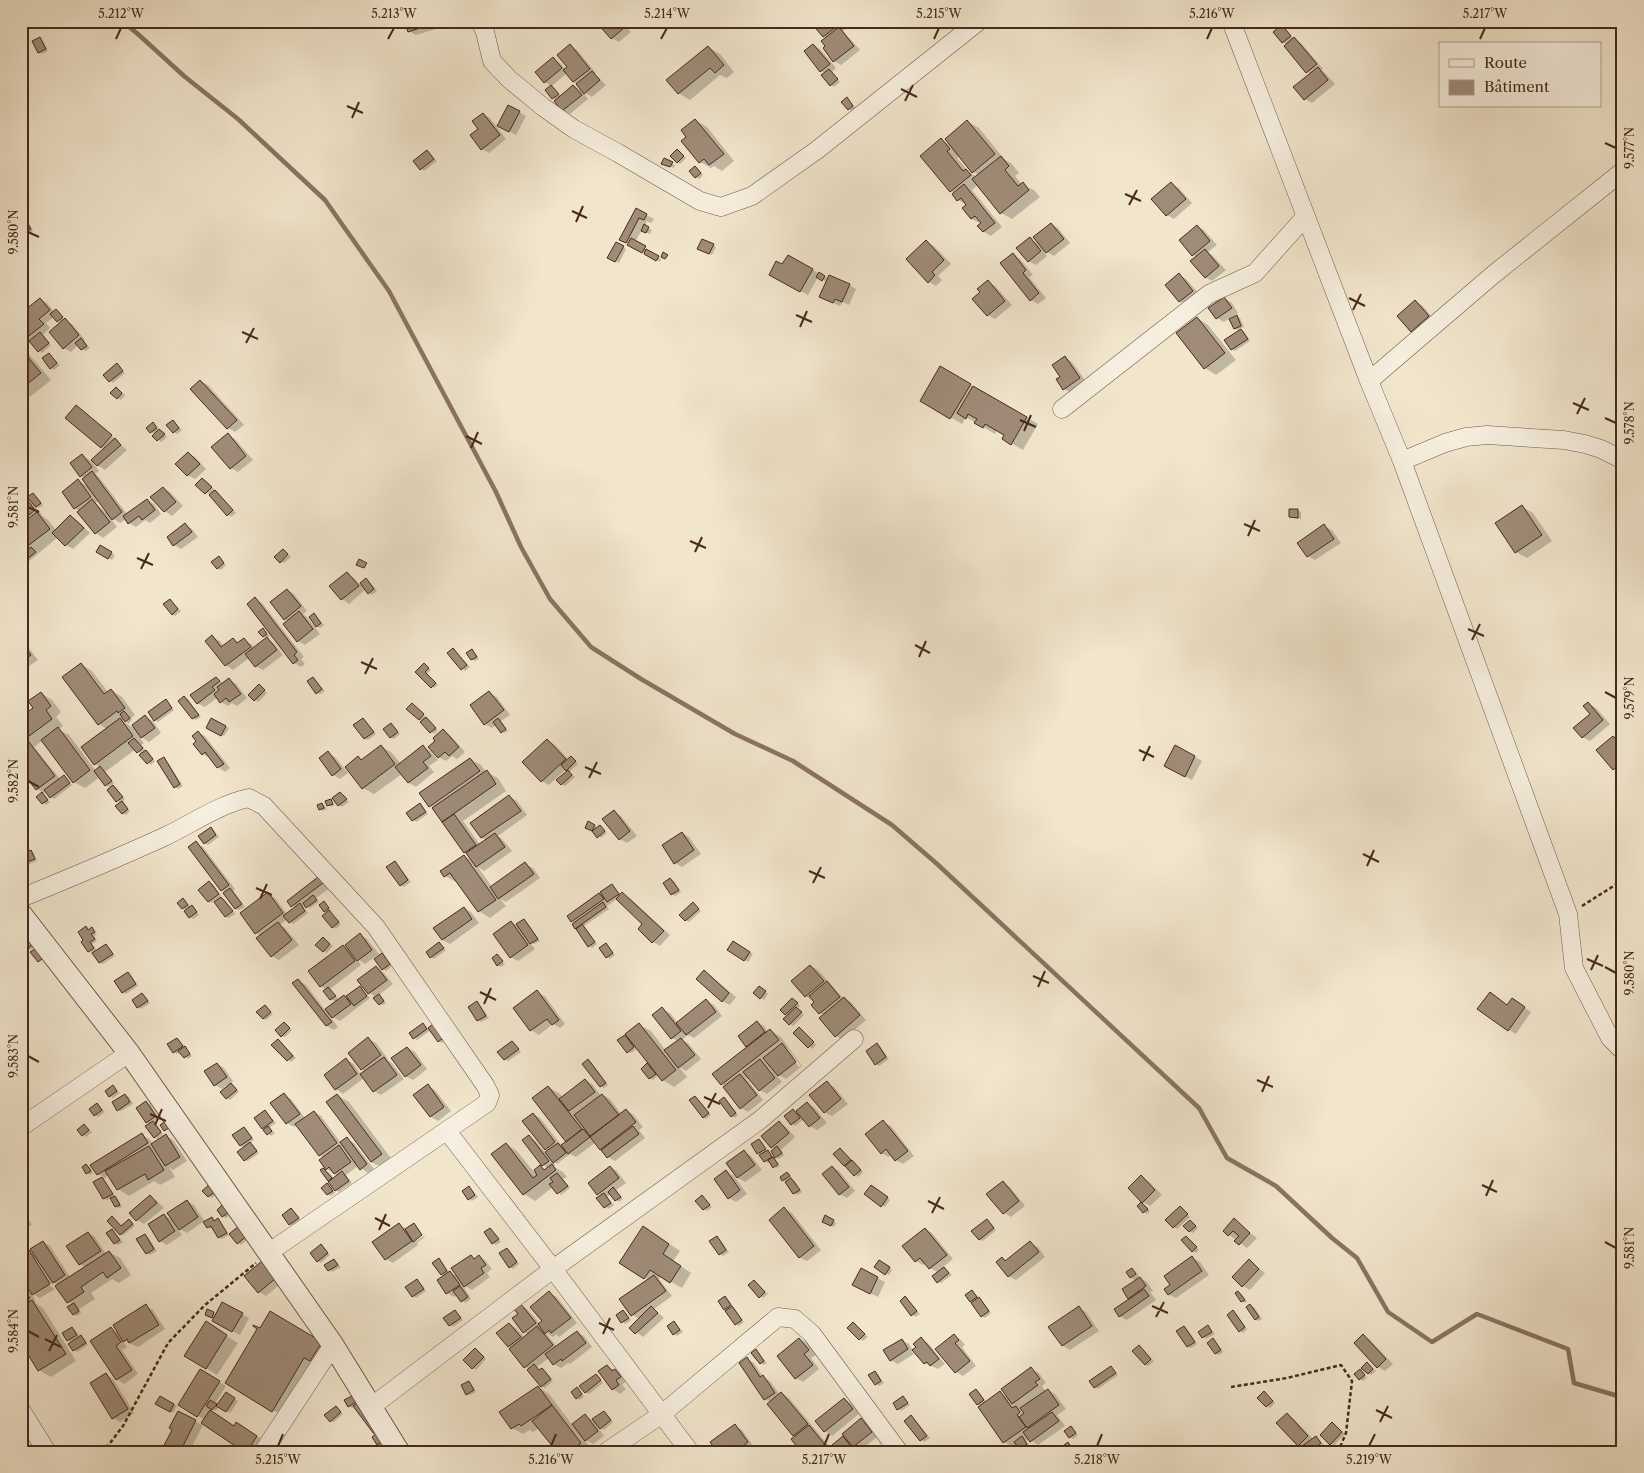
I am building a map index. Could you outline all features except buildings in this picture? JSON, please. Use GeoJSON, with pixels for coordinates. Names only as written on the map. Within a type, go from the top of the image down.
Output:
{"type":"FeatureCollection","features":[{"type":"Feature","properties":{"kind":"street"},"geometry":{"type":"LineString","coordinates":[[480,21],[485,32],[492,61],[509,79],[543,107],[574,129],[700,201],[721,207],[752,196],[818,150],[979,21]]}},
{"type":"Feature","properties":{"kind":"street"},"geometry":{"type":"LineString","coordinates":[[1238,24],[1305,217],[1402,461],[1568,914],[1574,968],[1610,1038],[1623,1051]]}},
{"type":"Feature","properties":{"kind":"street"},"geometry":{"type":"LineString","coordinates":[[1369,381],[1494,274],[1623,171]]}},
{"type":"Feature","properties":{"kind":"street"},"geometry":{"type":"LineString","coordinates":[[1062,409],[1209,294],[1255,273],[1305,217]]}},
{"type":"Feature","properties":{"kind":"street"},"geometry":{"type":"LineString","coordinates":[[1402,461],[1445,443],[1466,437],[1487,435],[1564,440],[1601,449],[1623,460]]}},
{"type":"Feature","properties":{"kind":"street"},"geometry":{"type":"LineString","coordinates":[[21,898],[110,862],[232,802],[249,798],[264,806],[376,927],[486,1085],[490,1095],[487,1103],[268,1253]]}},
{"type":"Feature","properties":{"kind":"street"},"geometry":{"type":"LineString","coordinates":[[21,914],[129,1053],[333,1345],[399,1452]]}},
{"type":"Feature","properties":{"kind":"street"},"geometry":{"type":"LineString","coordinates":[[371,1407],[553,1269],[760,1120],[854,1039]]}},
{"type":"Feature","properties":{"kind":"street"},"geometry":{"type":"LineString","coordinates":[[21,1127],[129,1053]]}},
{"type":"Feature","properties":{"kind":"street"},"geometry":{"type":"LineString","coordinates":[[447,1131],[690,1452]]}},
{"type":"Feature","properties":{"kind":"street"},"geometry":{"type":"LineString","coordinates":[[606,1452],[662,1414],[778,1317],[795,1319],[812,1334],[899,1452]]}},
{"type":"Feature","properties":{"kind":"street"},"geometry":{"type":"LineString","coordinates":[[264,1452],[333,1345]]}},
{"type":"Feature","properties":{"kind":"street"},"geometry":{"type":"LineString","coordinates":[[21,1410],[47,1452]]}},
{"type":"Feature","properties":{"kind":"path"},"geometry":{"type":"LineString","coordinates":[[1568,914],[1623,880]]}},
{"type":"Feature","properties":{"kind":"path"},"geometry":{"type":"LineString","coordinates":[[101,1452],[124,1426],[168,1343],[206,1305],[268,1253]]}},
{"type":"Feature","properties":{"kind":"path"},"geometry":{"type":"LineString","coordinates":[[1231,1387],[1287,1378],[1341,1365],[1352,1381],[1346,1433],[1338,1452]]}},
{"type":"Feature","properties":{"kind":"waterway"},"geometry":{"type":"LineString","coordinates":[[122,21],[184,76],[238,119],[325,200],[389,291],[496,492],[521,547],[550,599],[591,647],[641,679],[735,734],[793,761],[892,825],[936,863],[1199,1108],[1227,1158],[1276,1186],[1332,1238],[1357,1258],[1388,1312],[1432,1342],[1477,1314],[1568,1349],[1574,1383],[1618,1396],[1623,1408]]}}]}
